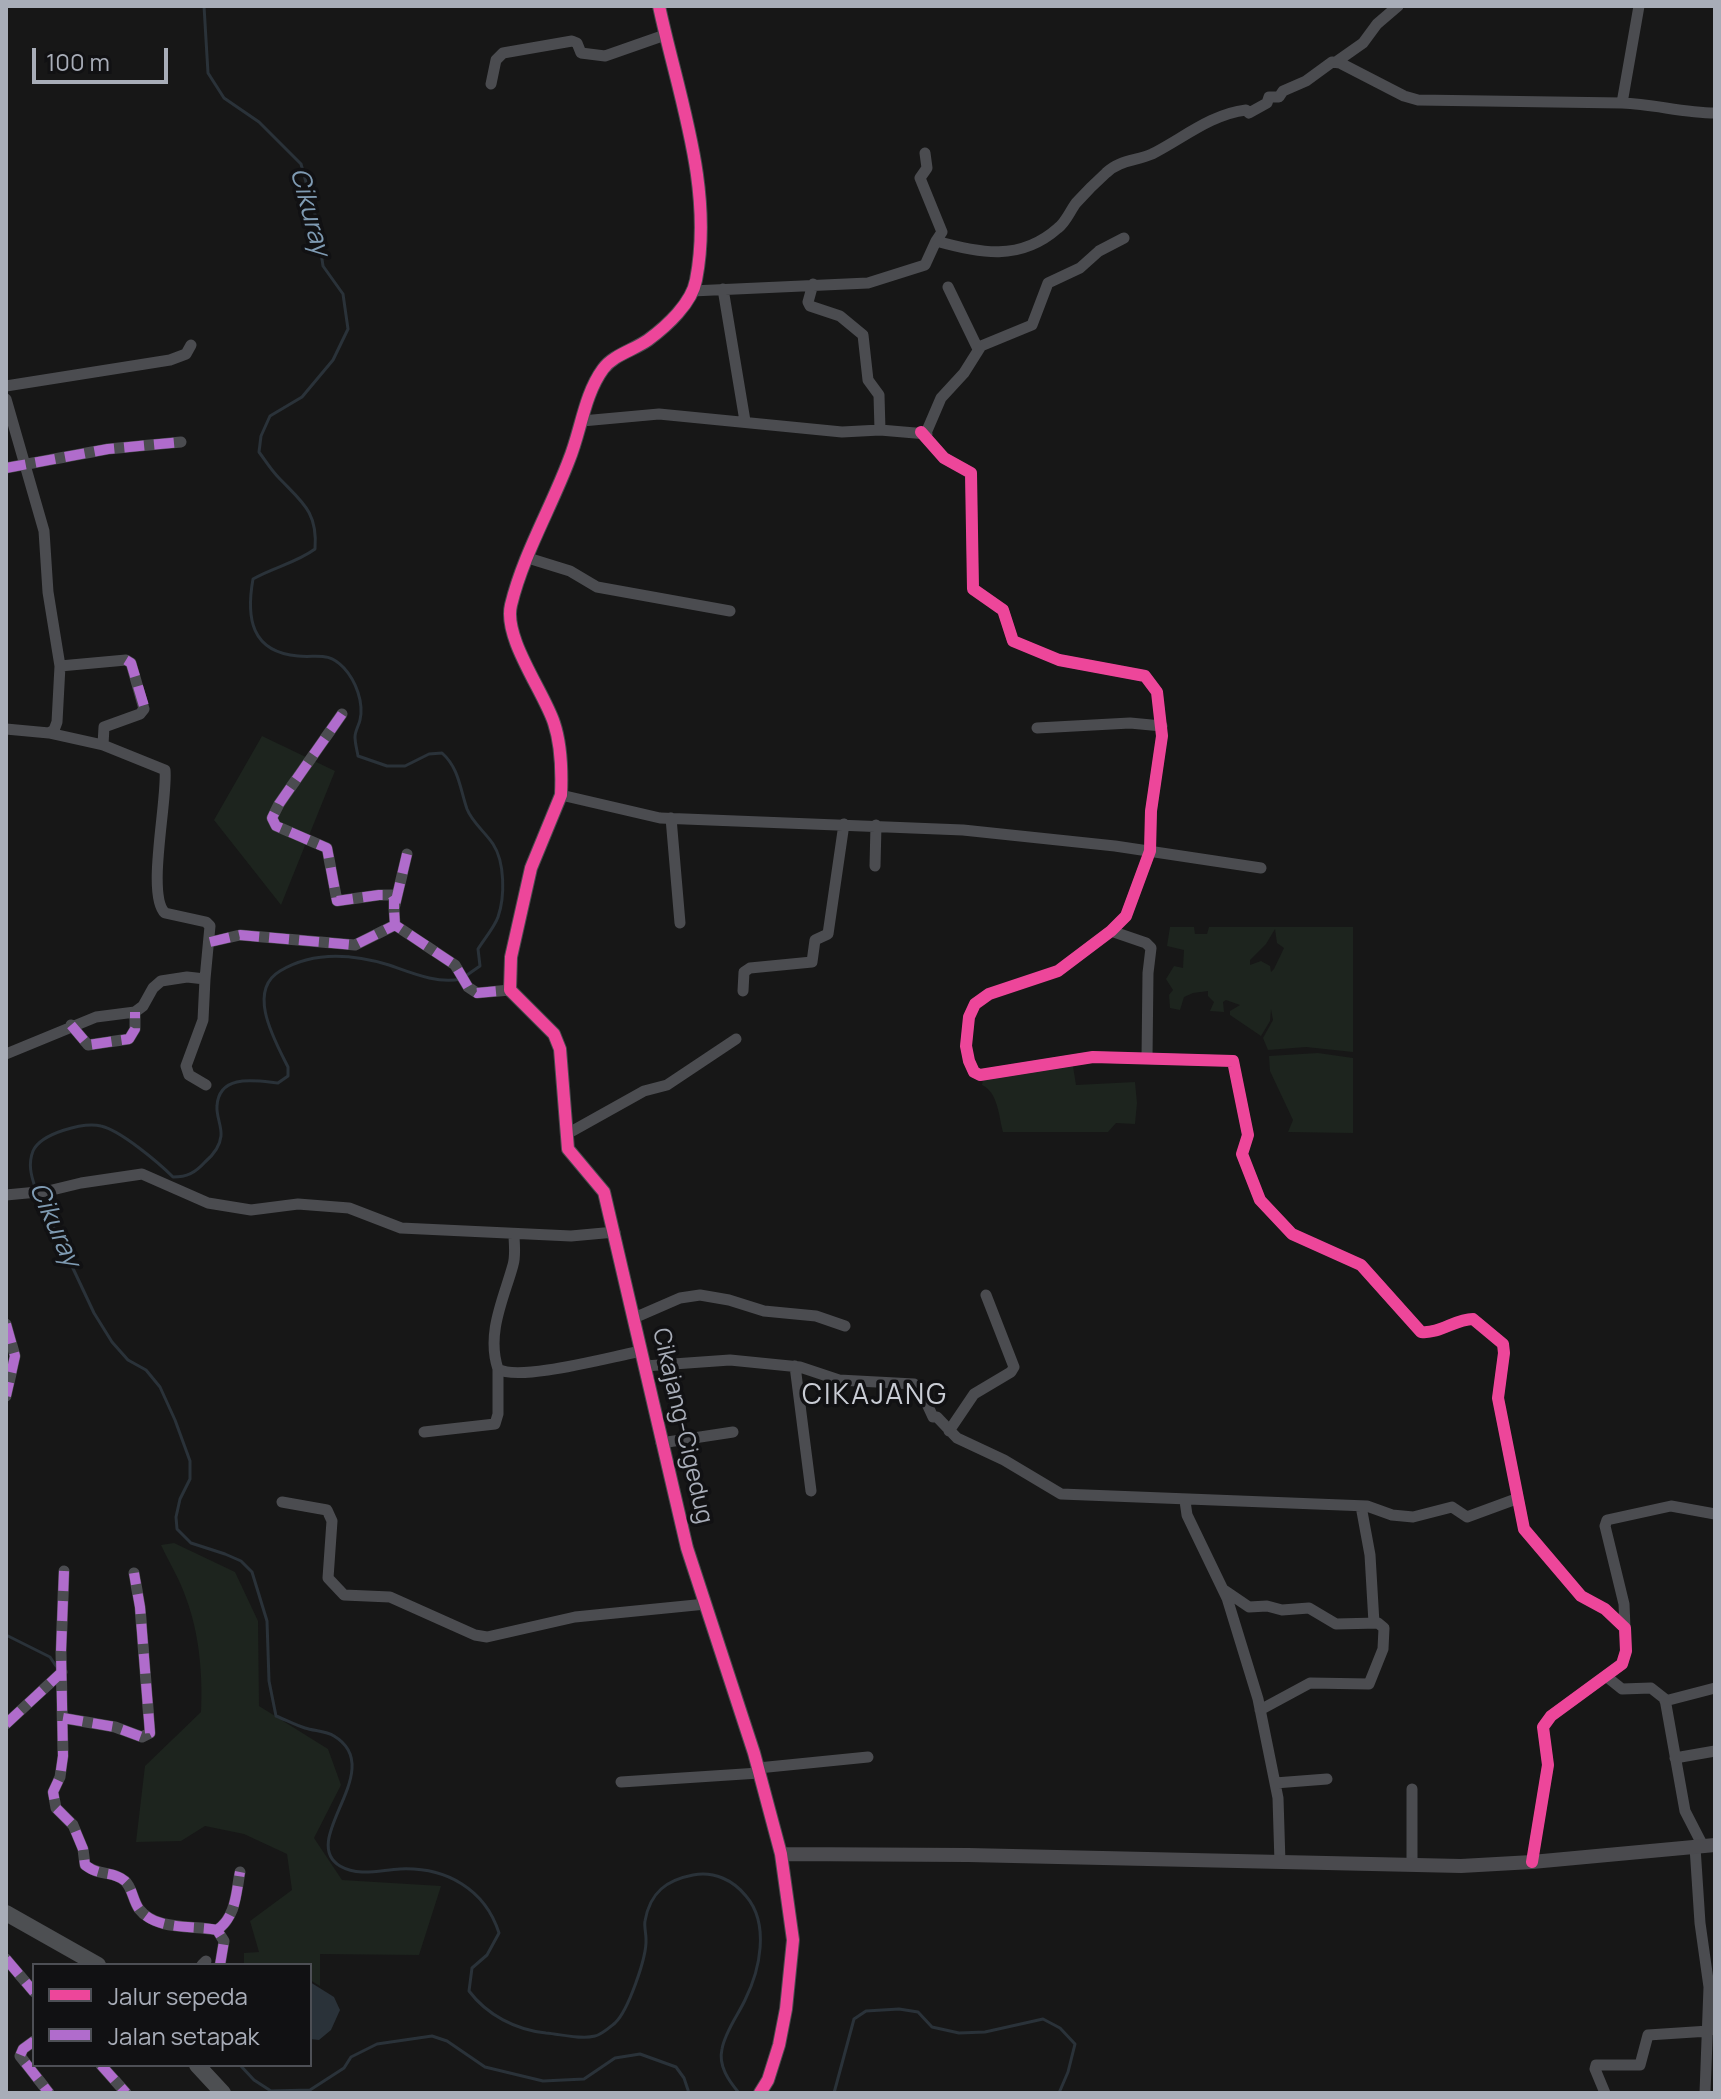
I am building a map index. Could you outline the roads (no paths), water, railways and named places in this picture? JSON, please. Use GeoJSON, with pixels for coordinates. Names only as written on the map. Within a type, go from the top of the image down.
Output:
{"type":"FeatureCollection","features":[{"type":"Feature","properties":{"kind":"main road"},"geometry":{"type":"LineString","coordinates":[[6,1913],[94,1963]]}},
{"type":"Feature","properties":{"kind":"main road"},"geometry":{"type":"LineString","coordinates":[[199,2067],[223,2093]]}},
{"type":"Feature","properties":{"kind":"street"},"geometry":{"type":"LineString","coordinates":[[342,714],[279,804],[272,818],[276,826],[327,848],[337,901],[392,895],[395,925],[464,978],[477,993],[510,990],[511,957],[531,868],[561,795],[558,735],[553,718],[524,661],[509,617],[528,558],[570,458],[594,384],[604,366],[648,340],[684,306],[696,282],[701,223],[697,181],[688,122],[659,6]]}},
{"type":"Feature","properties":{"kind":"street"},"geometry":{"type":"LineString","coordinates":[[936,241],[991,254],[1006,253],[1034,243],[1058,228],[1077,202],[1115,166],[1150,155],[1176,138],[1230,112],[1246,110],[1249,113],[1260,108],[1269,97],[1279,97],[1287,89],[1306,81],[1363,43],[1377,24],[1398,6]]}},
{"type":"Feature","properties":{"kind":"street"},"geometry":{"type":"LineString","coordinates":[[1622,103],[1639,6]]}},
{"type":"Feature","properties":{"kind":"street"},"geometry":{"type":"LineString","coordinates":[[491,84],[496,60],[503,53],[572,41],[577,43],[581,53],[605,56],[665,35]]}},
{"type":"Feature","properties":{"kind":"street"},"geometry":{"type":"LineString","coordinates":[[1336,62],[1418,100],[1622,103],[1654,105],[1684,113],[1715,113]]}},
{"type":"Feature","properties":{"kind":"street"},"geometry":{"type":"LineString","coordinates":[[692,291],[873,283],[892,273],[925,265],[942,232],[920,178],[927,168],[925,153]]}},
{"type":"Feature","properties":{"kind":"street"},"geometry":{"type":"LineString","coordinates":[[924,433],[941,398],[964,373],[978,349],[988,341],[1032,325],[1048,283],[1080,268],[1102,250],[1124,238]]}},
{"type":"Feature","properties":{"kind":"street"},"geometry":{"type":"LineString","coordinates":[[813,284],[808,305],[840,316],[863,335],[868,380],[879,395],[880,430]]}},
{"type":"Feature","properties":{"kind":"street"},"geometry":{"type":"LineString","coordinates":[[948,287],[978,349]]}},
{"type":"Feature","properties":{"kind":"street"},"geometry":{"type":"LineString","coordinates":[[723,289],[745,421]]}},
{"type":"Feature","properties":{"kind":"street"},"geometry":{"type":"LineString","coordinates":[[6,386],[170,360],[186,354],[191,345]]}},
{"type":"Feature","properties":{"kind":"street"},"geometry":{"type":"LineString","coordinates":[[6,399],[44,531],[48,592],[60,666],[57,722],[49,733]]}},
{"type":"Feature","properties":{"kind":"street"},"geometry":{"type":"LineString","coordinates":[[582,421],[659,414],[842,432],[880,430],[924,433],[940,454],[971,473],[975,593],[1003,610],[1013,641],[1059,660],[1145,676],[1157,692],[1162,726],[1151,811],[1150,851],[1126,916],[1058,971],[989,994],[975,1004],[967,1028],[969,1061],[974,1072],[983,1075],[1093,1057],[1233,1061],[1248,1135],[1242,1154],[1260,1200],[1285,1229],[1361,1265],[1421,1332],[1432,1332],[1469,1319],[1478,1321],[1500,1339],[1504,1353],[1497,1393],[1516,1499],[1526,1534],[1581,1596],[1605,1609],[1625,1628]]}},
{"type":"Feature","properties":{"kind":"street"},"geometry":{"type":"LineString","coordinates":[[6,468],[108,449],[181,442]]}},
{"type":"Feature","properties":{"kind":"street"},"geometry":{"type":"LineString","coordinates":[[528,558],[570,571],[592,586],[730,611]]}},
{"type":"Feature","properties":{"kind":"street"},"geometry":{"type":"LineString","coordinates":[[60,666],[126,660],[131,663],[144,709],[140,714],[104,727],[103,745]]}},
{"type":"Feature","properties":{"kind":"street"},"geometry":{"type":"LineString","coordinates":[[1037,728],[1130,723],[1162,726]]}},
{"type":"Feature","properties":{"kind":"street"},"geometry":{"type":"LineString","coordinates":[[6,729],[49,733],[103,745],[165,770],[158,850],[158,900],[165,913],[206,922],[210,926],[203,1020],[186,1066],[189,1075],[206,1085]]}},
{"type":"Feature","properties":{"kind":"street"},"geometry":{"type":"LineString","coordinates":[[561,795],[660,818],[963,830],[1150,851],[1261,868]]}},
{"type":"Feature","properties":{"kind":"street"},"geometry":{"type":"LineString","coordinates":[[671,818],[680,923]]}},
{"type":"Feature","properties":{"kind":"street"},"geometry":{"type":"LineString","coordinates":[[743,991],[744,972],[750,968],[812,962],[815,940],[828,934],[844,824]]}},
{"type":"Feature","properties":{"kind":"street"},"geometry":{"type":"LineString","coordinates":[[875,866],[876,825]]}},
{"type":"Feature","properties":{"kind":"street"},"geometry":{"type":"LineString","coordinates":[[394,909],[407,854]]}},
{"type":"Feature","properties":{"kind":"street"},"geometry":{"type":"LineString","coordinates":[[210,942],[240,935],[355,945],[395,925]]}},
{"type":"Feature","properties":{"kind":"street"},"geometry":{"type":"LineString","coordinates":[[1111,931],[1146,943],[1151,948],[1147,1058]]}},
{"type":"Feature","properties":{"kind":"street"},"geometry":{"type":"LineString","coordinates":[[6,1054],[71,1025],[96,1017],[135,1012],[161,981],[187,977],[205,979]]}},
{"type":"Feature","properties":{"kind":"street","name":"Cikajang-Cigedug"},"geometry":{"type":"LineString","coordinates":[[510,990],[554,1034],[560,1049],[568,1149],[604,1192],[687,1548],[758,1770],[781,1854],[793,1940],[779,2045],[768,2080],[760,2093]]}},
{"type":"Feature","properties":{"kind":"street"},"geometry":{"type":"LineString","coordinates":[[71,1025],[88,1045],[129,1039],[135,1029],[135,1012]]}},
{"type":"Feature","properties":{"kind":"street"},"geometry":{"type":"LineString","coordinates":[[567,1134],[644,1091],[667,1085],[736,1039]]}},
{"type":"Feature","properties":{"kind":"street"},"geometry":{"type":"LineString","coordinates":[[6,1195],[48,1191],[142,1174],[212,1204],[256,1210],[292,1204],[344,1207],[398,1227],[571,1236],[615,1232]]}},
{"type":"Feature","properties":{"kind":"street"},"geometry":{"type":"LineString","coordinates":[[424,1432],[495,1424],[498,1414],[496,1318],[514,1264],[514,1234]]}},
{"type":"Feature","properties":{"kind":"street"},"geometry":{"type":"LineString","coordinates":[[634,1318],[672,1300],[700,1295],[764,1311],[816,1316],[845,1326]]}},
{"type":"Feature","properties":{"kind":"street"},"geometry":{"type":"LineString","coordinates":[[949,1431],[974,1394],[1011,1372],[1014,1367],[986,1295]]}},
{"type":"Feature","properties":{"kind":"street"},"geometry":{"type":"LineString","coordinates":[[6,1324],[15,1356],[6,1396]]}},
{"type":"Feature","properties":{"kind":"street"},"geometry":{"type":"LineString","coordinates":[[498,1369],[506,1372],[545,1371],[642,1351]]}},
{"type":"Feature","properties":{"kind":"street"},"geometry":{"type":"LineString","coordinates":[[645,1366],[730,1360],[795,1366],[831,1379],[914,1384],[920,1389],[933,1417],[937,1417],[960,1440],[1004,1460],[1056,1493],[1185,1501],[1361,1506],[1413,1517],[1454,1507],[1467,1517],[1516,1499]]}},
{"type":"Feature","properties":{"kind":"street"},"geometry":{"type":"LineString","coordinates":[[795,1366],[811,1491]]}},
{"type":"Feature","properties":{"kind":"street"},"geometry":{"type":"LineString","coordinates":[[661,1443],[733,1432]]}},
{"type":"Feature","properties":{"kind":"street"},"geometry":{"type":"LineString","coordinates":[[1185,1501],[1187,1515],[1223,1589],[1260,1710],[1279,1810],[1280,1863]]}},
{"type":"Feature","properties":{"kind":"street"},"geometry":{"type":"LineString","coordinates":[[282,1502],[322,1508],[331,1515],[328,1578],[344,1595],[390,1597],[482,1637],[575,1617],[706,1604]]}},
{"type":"Feature","properties":{"kind":"street"},"geometry":{"type":"LineString","coordinates":[[1361,1506],[1370,1555],[1374,1623]]}},
{"type":"Feature","properties":{"kind":"street"},"geometry":{"type":"LineString","coordinates":[[1532,1862],[1548,1765],[1543,1727],[1551,1716],[1607,1677],[1624,1659],[1624,1604],[1605,1526],[1607,1520],[1671,1506],[1715,1514]]}},
{"type":"Feature","properties":{"kind":"street"},"geometry":{"type":"LineString","coordinates":[[64,1571],[58,1675],[63,1756],[60,1777],[53,1792],[56,1808],[73,1825],[83,1849],[85,1865],[94,1873],[112,1874],[127,1882],[141,1912],[153,1920],[172,1926],[217,1930],[224,1926],[233,1910],[240,1872]]}},
{"type":"Feature","properties":{"kind":"street"},"geometry":{"type":"LineString","coordinates":[[63,1718],[115,1727],[142,1737],[150,1733],[140,1607],[134,1573]]}},
{"type":"Feature","properties":{"kind":"street"},"geometry":{"type":"LineString","coordinates":[[1223,1589],[1249,1607],[1267,1606],[1282,1610],[1309,1608],[1336,1624],[1374,1623],[1384,1628],[1385,1640],[1370,1683],[1310,1683],[1260,1710]]}},
{"type":"Feature","properties":{"kind":"street"},"geometry":{"type":"LineString","coordinates":[[6,1724],[58,1675]]}},
{"type":"Feature","properties":{"kind":"street"},"geometry":{"type":"LineString","coordinates":[[1607,1677],[1622,1689],[1653,1688],[1665,1701],[1685,1811],[1704,1846],[1700,1923],[1709,1981],[1705,2093]]}},
{"type":"Feature","properties":{"kind":"street"},"geometry":{"type":"LineString","coordinates":[[1665,1701],[1715,1688]]}},
{"type":"Feature","properties":{"kind":"street"},"geometry":{"type":"LineString","coordinates":[[1675,1758],[1715,1751]]}},
{"type":"Feature","properties":{"kind":"street"},"geometry":{"type":"LineString","coordinates":[[621,1782],[868,1757]]}},
{"type":"Feature","properties":{"kind":"street"},"geometry":{"type":"LineString","coordinates":[[1275,1783],[1327,1779]]}},
{"type":"Feature","properties":{"kind":"street"},"geometry":{"type":"LineString","coordinates":[[1412,1789],[1412,1865]]}},
{"type":"Feature","properties":{"kind":"street"},"geometry":{"type":"LineString","coordinates":[[781,1854],[1461,1866],[1704,1846]]}},
{"type":"Feature","properties":{"kind":"street"},"geometry":{"type":"LineString","coordinates":[[217,1930],[224,1941],[220,1963]]}},
{"type":"Feature","properties":{"kind":"street"},"geometry":{"type":"LineString","coordinates":[[6,1959],[32,1990]]}},
{"type":"Feature","properties":{"kind":"street"},"geometry":{"type":"LineString","coordinates":[[1605,2093],[1596,2065],[1640,2065],[1648,2035],[1709,2031]]}},
{"type":"Feature","properties":{"kind":"street"},"geometry":{"type":"LineString","coordinates":[[32,2042],[20,2056],[49,2093]]}},
{"type":"Feature","properties":{"kind":"street"},"geometry":{"type":"LineString","coordinates":[[103,2067],[126,2093]]}},
{"type":"Feature","properties":{"kind":"waterway","name":"Cikuray"},"geometry":{"type":"LineString","coordinates":[[204,6],[208,73],[224,98],[259,122],[301,164],[316,218],[323,266],[343,294],[348,329],[333,360],[302,397],[270,416],[261,436],[259,452],[311,517],[315,549],[253,579],[250,607],[255,631],[270,648],[298,656],[327,657],[348,673],[358,692],[361,707],[355,737],[358,756],[387,766],[405,766],[429,754],[442,753],[452,765],[469,814],[497,851],[503,880],[498,917],[478,949],[480,966],[467,975]]}},
{"type":"Feature","properties":{"kind":"waterway","name":"Cikuray"},"geometry":{"type":"LineString","coordinates":[[35,1187],[31,1174],[33,1151],[54,1134],[84,1126],[101,1126],[118,1134],[173,1177],[198,1169],[213,1154],[220,1140],[217,1106],[224,1088],[240,1081],[278,1083],[288,1076],[288,1067],[266,1017],[264,1003],[270,980],[280,971],[306,960],[333,956],[375,961],[434,979],[461,979]]}},
{"type":"Feature","properties":{"kind":"waterway","name":"Cikuray"},"geometry":{"type":"LineString","coordinates":[[38,1194],[94,1313],[112,1342],[128,1360],[146,1370],[160,1387],[175,1420],[190,1461],[190,1479],[180,1499],[177,1529],[191,1543],[241,1561],[252,1572],[267,1621],[269,1681],[276,1716],[301,1727],[331,1734],[348,1750],[352,1767],[349,1785],[329,1839],[330,1854],[340,1866],[355,1871],[417,1869],[462,1884],[484,1904],[499,1933],[487,1955],[472,1968],[469,1991],[493,2014],[513,2025],[577,2037],[603,2033],[620,2017],[636,1983],[643,1958],[647,1911],[661,1889],[675,1880],[701,1874],[729,1881],[741,1890],[753,1907],[760,1933],[755,1975],[726,2036],[721,2055],[728,2078],[739,2093]]}},
{"type":"Feature","properties":{"kind":"waterway"},"geometry":{"type":"LineString","coordinates":[[6,1635],[50,1657],[56,1666]]}},
{"type":"Feature","properties":{"kind":"waterway","name":"Cikuray"},"geometry":{"type":"LineString","coordinates":[[834,2093],[854,2019],[866,2011],[899,2009],[918,2012],[932,2027],[959,2033],[985,2032],[1043,2019],[1060,2028],[1075,2044],[1059,2093]]}},
{"type":"Feature","properties":{"kind":"waterway"},"geometry":{"type":"LineString","coordinates":[[242,2067],[271,2091],[310,2090],[344,2068],[351,2057],[377,2044],[432,2036],[447,2041],[485,2067],[543,2081],[584,2079],[615,2058],[640,2054],[676,2067],[689,2093]]}},
{"type":"Feature","properties":{"kind":"district","name":"CIKAJANG"},"geometry":{"type":"Point","coordinates":[875,1396]}}]}
